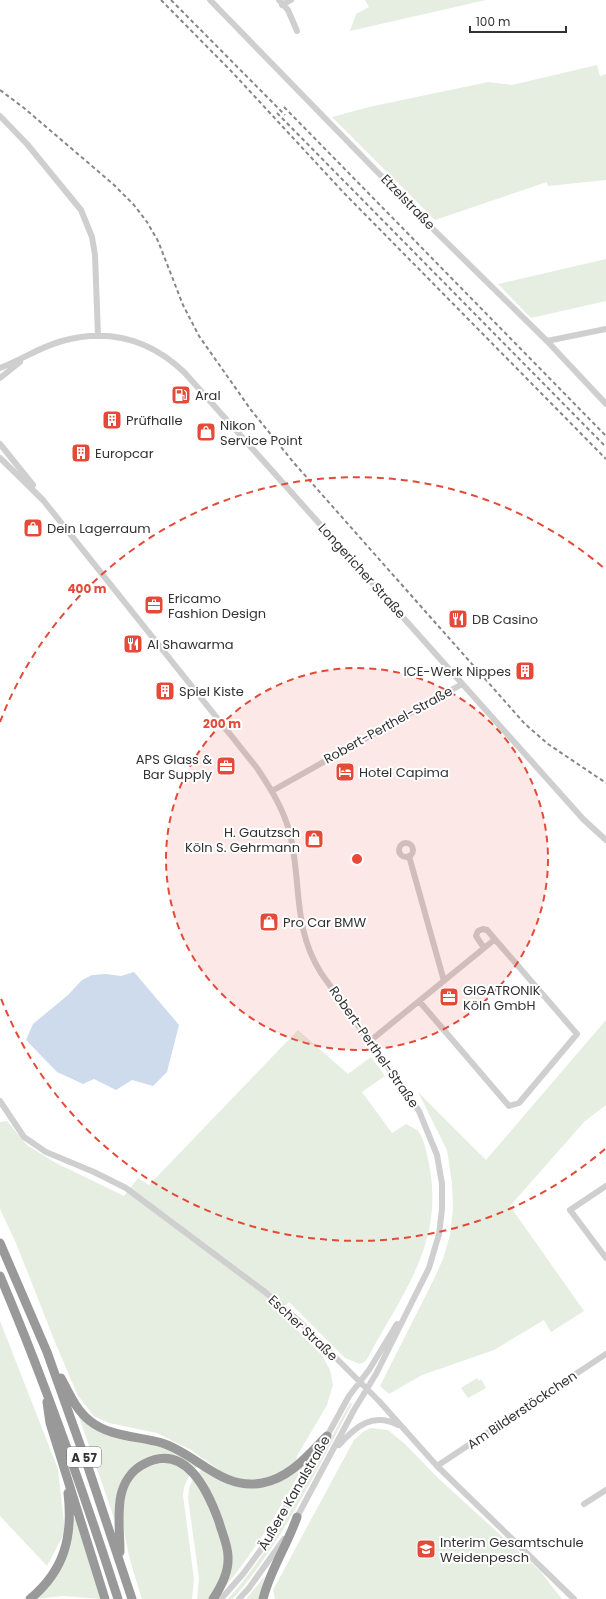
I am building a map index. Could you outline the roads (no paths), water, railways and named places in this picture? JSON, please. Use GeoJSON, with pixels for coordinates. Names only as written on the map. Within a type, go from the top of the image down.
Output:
{"type":"FeatureCollection","features":[{"type":"Feature","properties":{"kind":"highway","name":"A 57"},"geometry":{"type":"LineString","coordinates":[[0,1243],[47,1352],[132,1599]]}},
{"type":"Feature","properties":{"kind":"highway","name":"A 57"},"geometry":{"type":"LineString","coordinates":[[0,1276],[48,1393],[118,1599]]}},
{"type":"Feature","properties":{"kind":"highway"},"geometry":{"type":"LineString","coordinates":[[47,1352],[75,1403],[90,1421],[119,1434],[168,1445],[232,1481],[254,1484],[279,1478],[298,1465],[327,1436]]}},
{"type":"Feature","properties":{"kind":"highway"},"geometry":{"type":"LineString","coordinates":[[48,1393],[47,1408],[50,1423],[105,1599]]}},
{"type":"Feature","properties":{"kind":"highway"},"geometry":{"type":"LineString","coordinates":[[120,1562],[121,1495],[129,1478],[137,1468],[152,1461],[167,1460],[180,1463],[194,1473],[203,1484],[226,1542],[228,1558],[227,1568],[225,1576],[213,1599]]}},
{"type":"Feature","properties":{"kind":"highway"},"geometry":{"type":"LineString","coordinates":[[30,1599],[47,1583],[57,1568],[64,1553],[70,1514],[66,1472]]}},
{"type":"Feature","properties":{"kind":"highway"},"geometry":{"type":"LineString","coordinates":[[263,1599],[267,1583],[291,1535],[297,1517]]}},
{"type":"Feature","properties":{"kind":"street","name":"Etzelstraße"},"geometry":{"type":"LineString","coordinates":[[210,0],[430,226],[547,341],[606,403]]}},
{"type":"Feature","properties":{"kind":"street"},"geometry":{"type":"LineString","coordinates":[[281,2],[292,0]]}},
{"type":"Feature","properties":{"kind":"street"},"geometry":{"type":"LineString","coordinates":[[281,2],[288,10],[297,31]]}},
{"type":"Feature","properties":{"kind":"street"},"geometry":{"type":"LineString","coordinates":[[0,116],[27,144],[81,210],[92,237],[95,255],[98,336]]}},
{"type":"Feature","properties":{"kind":"street"},"geometry":{"type":"LineString","coordinates":[[547,341],[606,329]]}},
{"type":"Feature","properties":{"kind":"street","name":"Longericher Straße"},"geometry":{"type":"LineString","coordinates":[[0,368],[43,348],[62,341],[81,337],[98,336],[119,338],[140,342],[161,352],[184,372],[583,819],[606,840]]}},
{"type":"Feature","properties":{"kind":"street","name":"Longericher Straße"},"geometry":{"type":"LineString","coordinates":[[1,378],[28,356]]}},
{"type":"Feature","properties":{"kind":"street","name":"Robert-Perthel-Straße"},"geometry":{"type":"LineString","coordinates":[[0,444],[26,475],[39,495],[258,768],[272,791],[286,819],[290,833],[296,869],[299,919],[308,948],[321,973],[419,1111],[432,1140],[440,1168],[442,1196],[439,1234],[429,1268],[367,1389]]}},
{"type":"Feature","properties":{"kind":"street","name":"Robert-Perthel-Straße"},"geometry":{"type":"LineString","coordinates":[[0,458],[39,495]]}},
{"type":"Feature","properties":{"kind":"street","name":"Robert-Perthel-Straße"},"geometry":{"type":"LineString","coordinates":[[272,791],[462,684]]}},
{"type":"Feature","properties":{"kind":"street"},"geometry":{"type":"LineString","coordinates":[[409,856],[444,981]]}},
{"type":"Feature","properties":{"kind":"street"},"geometry":{"type":"LineString","coordinates":[[419,1001],[509,1106],[519,1103],[577,1034],[494,940],[487,930],[483,929],[478,931],[477,939],[484,948]]}},
{"type":"Feature","properties":{"kind":"street"},"geometry":{"type":"LineString","coordinates":[[370,1041],[494,940]]}},
{"type":"Feature","properties":{"kind":"street","name":"Escher Straße"},"geometry":{"type":"LineString","coordinates":[[0,1101],[24,1137],[46,1152],[94,1172],[126,1188],[265,1292],[299,1320],[402,1426],[437,1466],[574,1599]]}},
{"type":"Feature","properties":{"kind":"street"},"geometry":{"type":"LineString","coordinates":[[606,1186],[570,1210],[606,1258]]}},
{"type":"Feature","properties":{"kind":"street","name":"Robert-Perthel-Straße"},"geometry":{"type":"LineString","coordinates":[[359,1382],[369,1370],[410,1304]]}},
{"type":"Feature","properties":{"kind":"street","name":"Am Bilderstöckchen"},"geometry":{"type":"LineString","coordinates":[[437,1466],[606,1354]]}},
{"type":"Feature","properties":{"kind":"street","name":"Äußere Kanalstraße"},"geometry":{"type":"LineString","coordinates":[[221,1599],[244,1574],[265,1544],[359,1382]]}},
{"type":"Feature","properties":{"kind":"street","name":"Äußere Kanalstraße"},"geometry":{"type":"LineString","coordinates":[[239,1599],[278,1549],[367,1389]]}},
{"type":"Feature","properties":{"kind":"street"},"geometry":{"type":"LineString","coordinates":[[333,1452],[353,1430],[367,1422],[390,1421],[402,1426]]}},
{"type":"Feature","properties":{"kind":"street"},"geometry":{"type":"LineString","coordinates":[[584,1504],[606,1490]]}},
{"type":"Feature","properties":{"kind":"water"},"geometry":{"type":"Polygon","coordinates":[[[134,972],[179,1025],[167,1072],[153,1086],[132,1080],[116,1090],[94,1079],[83,1084],[57,1072],[26,1040],[33,1024],[68,995],[82,980],[92,975],[106,974],[121,976],[134,972]]]}},
{"type":"Feature","properties":{"kind":"railway"},"geometry":{"type":"LineString","coordinates":[[161,0],[233,73],[344,193],[606,459]]}},
{"type":"Feature","properties":{"kind":"railway"},"geometry":{"type":"LineString","coordinates":[[171,0],[285,115]]}},
{"type":"Feature","properties":{"kind":"railway"},"geometry":{"type":"LineString","coordinates":[[0,90],[24,108],[113,184],[134,205],[147,222],[158,241],[183,305],[199,336],[251,410],[294,463],[525,724],[548,744],[606,783]]}},
{"type":"Feature","properties":{"kind":"railway"},"geometry":{"type":"LineString","coordinates":[[284,107],[606,436]]}},
{"type":"Feature","properties":{"kind":"railway"},"geometry":{"type":"LineString","coordinates":[[277,113],[606,447]]}},
{"type":"Feature","properties":{"kind":"place","name":"Aral"},"geometry":{"type":"Point","coordinates":[181,395]}},
{"type":"Feature","properties":{"kind":"place","name":"Prüfhalle"},"geometry":{"type":"Point","coordinates":[112,420]}},
{"type":"Feature","properties":{"kind":"place","name":"Nikon Service Point"},"geometry":{"type":"Point","coordinates":[206,432]}},
{"type":"Feature","properties":{"kind":"place","name":"Europcar"},"geometry":{"type":"Point","coordinates":[81,453]}},
{"type":"Feature","properties":{"kind":"place","name":"Dein Lagerraum"},"geometry":{"type":"Point","coordinates":[33,528]}},
{"type":"Feature","properties":{"kind":"place","name":"Ericamo Fashion Design"},"geometry":{"type":"Point","coordinates":[154,605]}},
{"type":"Feature","properties":{"kind":"place","name":"DB Casino"},"geometry":{"type":"Point","coordinates":[458,619]}},
{"type":"Feature","properties":{"kind":"place","name":"Al Shawarma"},"geometry":{"type":"Point","coordinates":[133,644]}},
{"type":"Feature","properties":{"kind":"place","name":"ICE-Werk Nippes"},"geometry":{"type":"Point","coordinates":[525,671]}},
{"type":"Feature","properties":{"kind":"place","name":"Spiel Kiste"},"geometry":{"type":"Point","coordinates":[165,691]}},
{"type":"Feature","properties":{"kind":"place","name":"APS Glass & Bar Supply"},"geometry":{"type":"Point","coordinates":[226,766]}},
{"type":"Feature","properties":{"kind":"place","name":"Hotel Capima"},"geometry":{"type":"Point","coordinates":[345,772]}},
{"type":"Feature","properties":{"kind":"place","name":"H. Gautzsch Köln S. Gehrmann"},"geometry":{"type":"Point","coordinates":[314,839]}},
{"type":"Feature","properties":{"kind":"place","name":"Pro Car BMW"},"geometry":{"type":"Point","coordinates":[269,922]}},
{"type":"Feature","properties":{"kind":"place","name":"GIGATRONIK Köln GmbH"},"geometry":{"type":"Point","coordinates":[449,997]}},
{"type":"Feature","properties":{"kind":"place","name":"Interim Gesamtschule Weidenpesch"},"geometry":{"type":"Point","coordinates":[426,1549]}}]}
